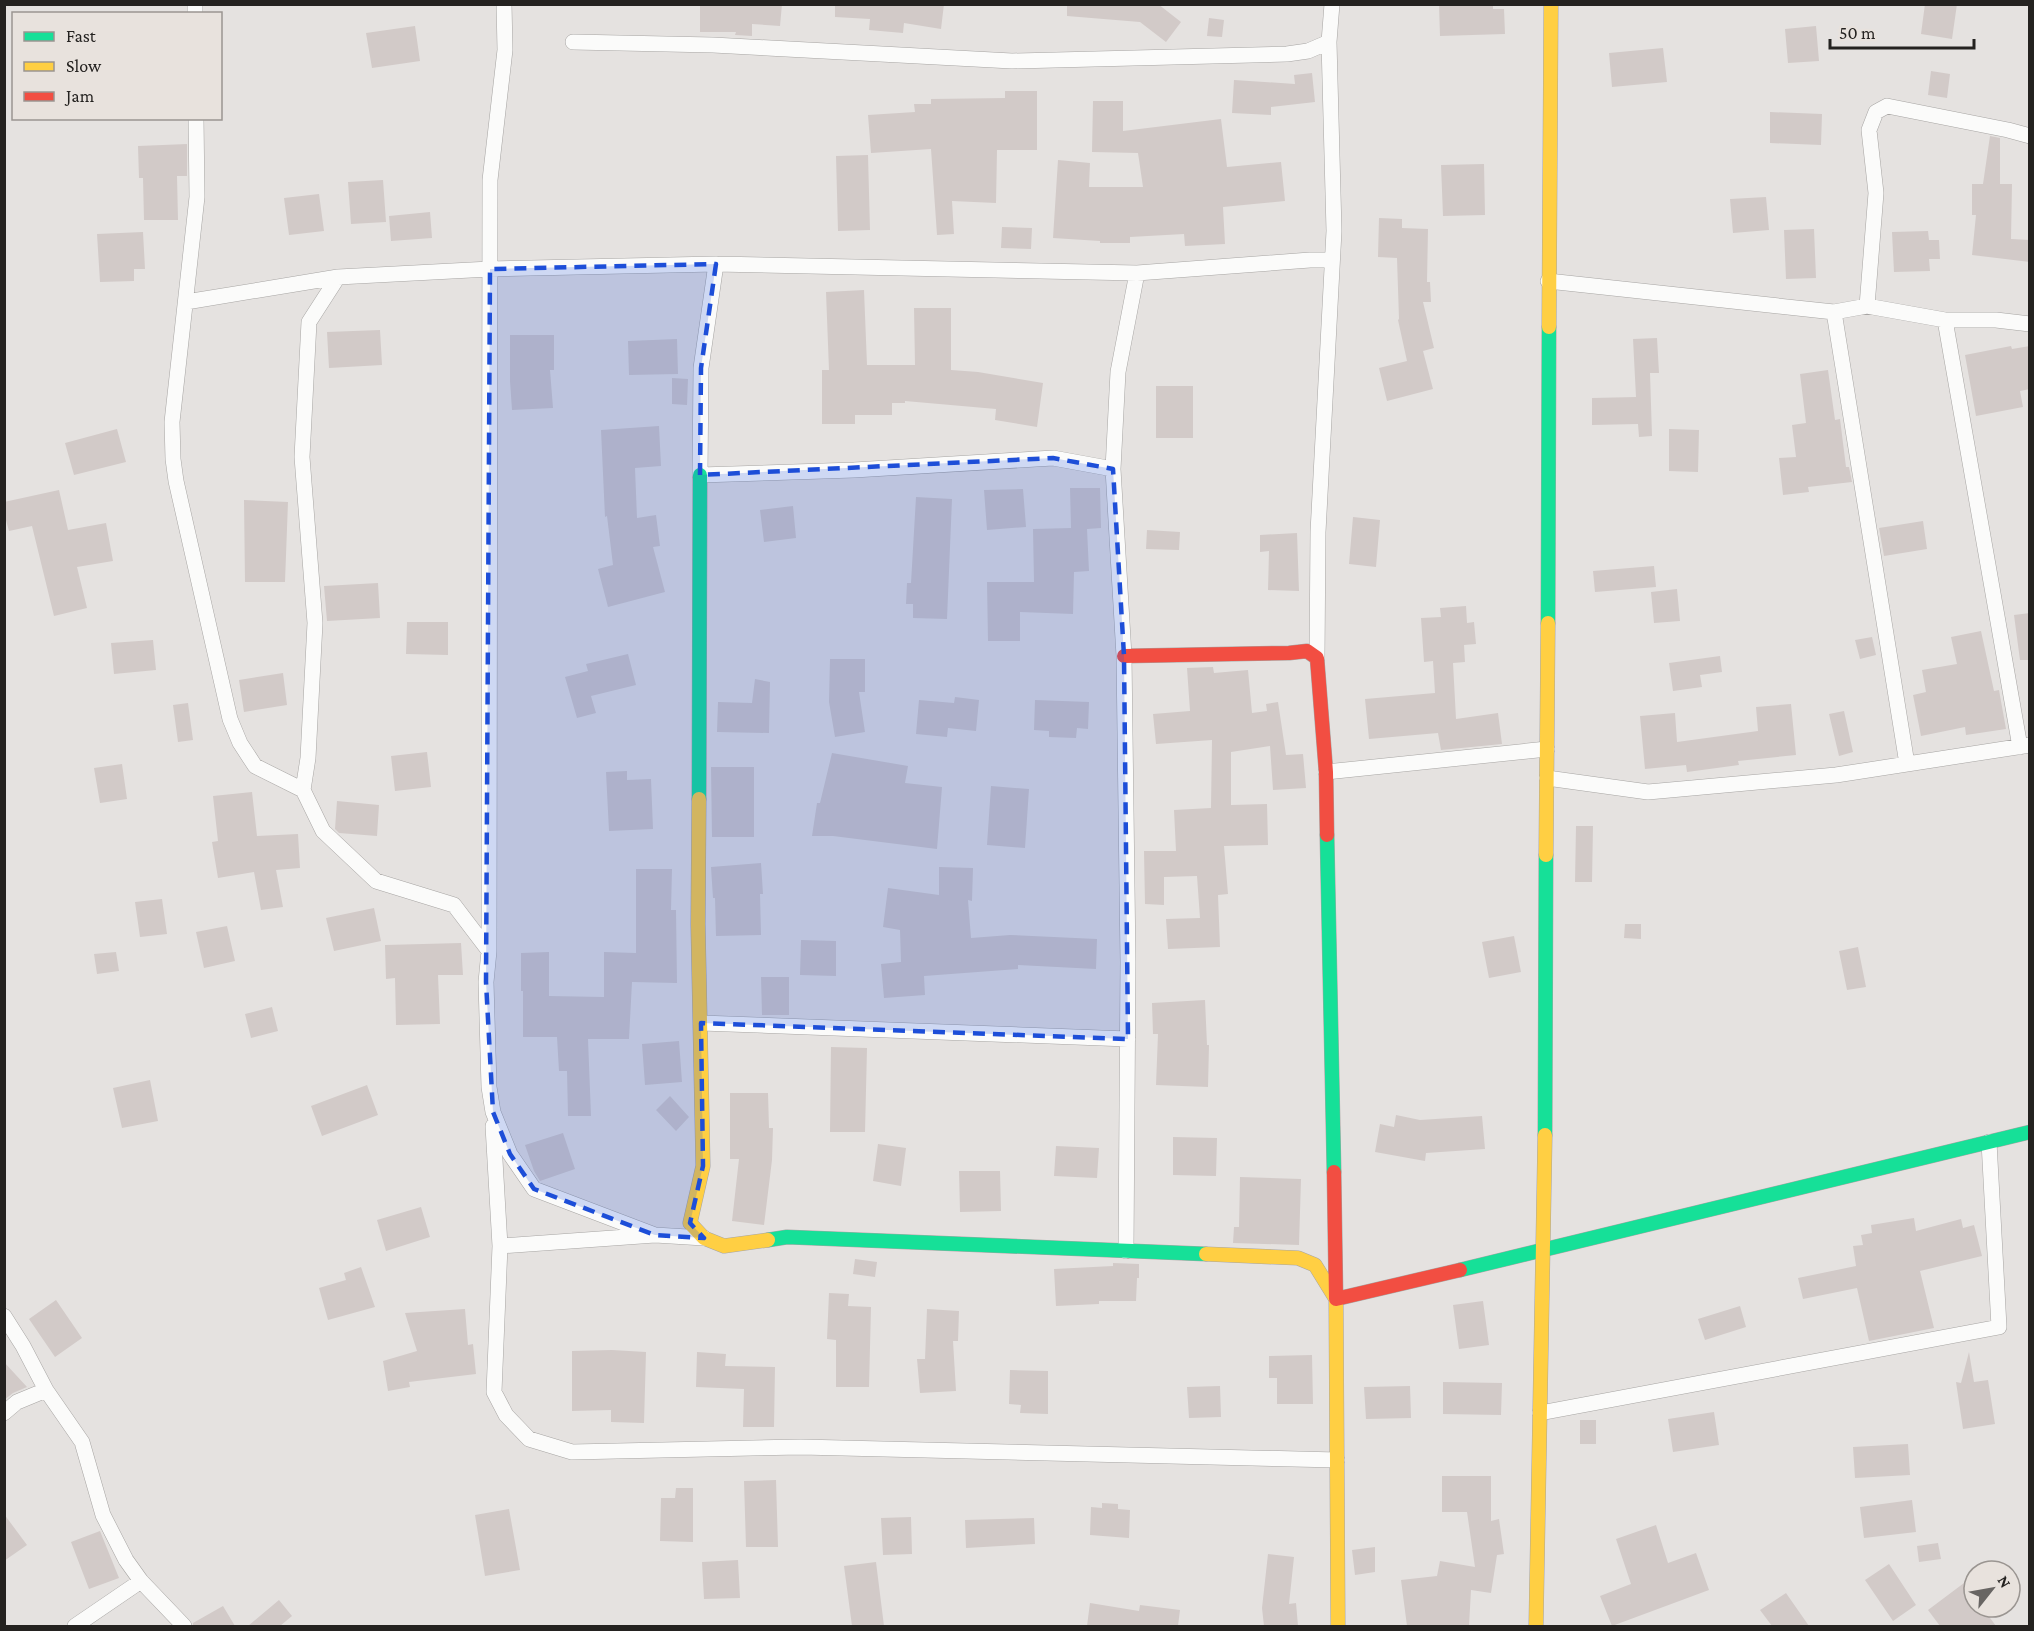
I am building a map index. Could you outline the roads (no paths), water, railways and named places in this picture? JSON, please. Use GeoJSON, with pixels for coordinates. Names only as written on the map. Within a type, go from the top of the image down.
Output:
{"type":"FeatureCollection","features":[{"type":"Feature","properties":{"kind":"street"},"geometry":{"type":"LineString","coordinates":[[504,4],[505,50],[490,180],[489,951],[486,982],[489,1087],[493,1112],[500,1246],[494,1392],[506,1415],[529,1439],[572,1452],[801,1447],[1337,1460]]}},
{"type":"Feature","properties":{"kind":"street"},"geometry":{"type":"LineString","coordinates":[[1332,4],[1329,42],[1334,231],[1318,532],[1317,658],[1326,772],[1338,1626]]}},
{"type":"Feature","properties":{"kind":"street"},"geometry":{"type":"LineString","coordinates":[[1536,1626],[1544,1251],[1551,4]]}},
{"type":"Feature","properties":{"kind":"street"},"geometry":{"type":"LineString","coordinates":[[573,42],[713,45],[1012,61],[1287,54],[1308,51],[1329,42]]}},
{"type":"Feature","properties":{"kind":"street"},"geometry":{"type":"LineString","coordinates":[[1867,306],[1875,193],[1869,130],[1876,112],[1887,106],[2030,136]]}},
{"type":"Feature","properties":{"kind":"street"},"geometry":{"type":"LineString","coordinates":[[196,120],[197,197],[172,422],[176,481],[230,719],[240,743],[255,766],[303,790]]}},
{"type":"Feature","properties":{"kind":"street"},"geometry":{"type":"LineString","coordinates":[[186,302],[338,277],[490,269],[716,264],[1137,273],[1331,260]]}},
{"type":"Feature","properties":{"kind":"street"},"geometry":{"type":"LineString","coordinates":[[704,1239],[690,1223],[691,1206],[698,1189],[703,1166],[698,924],[701,368],[716,264]]}},
{"type":"Feature","properties":{"kind":"street"},"geometry":{"type":"LineString","coordinates":[[1126,1251],[1128,962],[1124,656],[1113,469],[1118,372],[1137,273]]}},
{"type":"Feature","properties":{"kind":"street"},"geometry":{"type":"LineString","coordinates":[[338,277],[309,322],[302,457],[315,623],[308,758],[303,790],[323,831],[376,881],[454,905],[489,951]]}},
{"type":"Feature","properties":{"kind":"street"},"geometry":{"type":"LineString","coordinates":[[1548,281],[1834,312],[1867,306],[1945,320],[1996,320],[2030,324]]}},
{"type":"Feature","properties":{"kind":"street"},"geometry":{"type":"LineString","coordinates":[[1834,312],[1907,764]]}},
{"type":"Feature","properties":{"kind":"street"},"geometry":{"type":"LineString","coordinates":[[1547,778],[1648,792],[1836,775],[2025,746],[1945,320]]}},
{"type":"Feature","properties":{"kind":"street"},"geometry":{"type":"LineString","coordinates":[[700,475],[854,470],[1053,458],[1113,469]]}},
{"type":"Feature","properties":{"kind":"street"},"geometry":{"type":"LineString","coordinates":[[1124,656],[1307,651],[1317,658]]}},
{"type":"Feature","properties":{"kind":"street"},"geometry":{"type":"LineString","coordinates":[[1326,772],[1547,749]]}},
{"type":"Feature","properties":{"kind":"street"},"geometry":{"type":"LineString","coordinates":[[701,1023],[1128,1039]]}},
{"type":"Feature","properties":{"kind":"street"},"geometry":{"type":"LineString","coordinates":[[493,1112],[510,1154],[534,1190],[656,1235]]}},
{"type":"Feature","properties":{"kind":"street"},"geometry":{"type":"LineString","coordinates":[[1335,1299],[1544,1251],[2030,1132]]}},
{"type":"Feature","properties":{"kind":"street"},"geometry":{"type":"LineString","coordinates":[[1540,1413],[1999,1327],[1989,1142]]}},
{"type":"Feature","properties":{"kind":"street"},"geometry":{"type":"LineString","coordinates":[[500,1246],[656,1235],[704,1239],[724,1246],[788,1238],[1298,1258],[1315,1264],[1335,1299]]}},
{"type":"Feature","properties":{"kind":"street"},"geometry":{"type":"LineString","coordinates":[[4,1316],[46,1390],[82,1442],[103,1515],[126,1560],[141,1581],[184,1626]]}},
{"type":"Feature","properties":{"kind":"street"},"geometry":{"type":"LineString","coordinates":[[4,1413],[17,1402],[46,1390]]}},
{"type":"Feature","properties":{"kind":"street"},"geometry":{"type":"LineString","coordinates":[[75,1626],[141,1581]]}}]}
